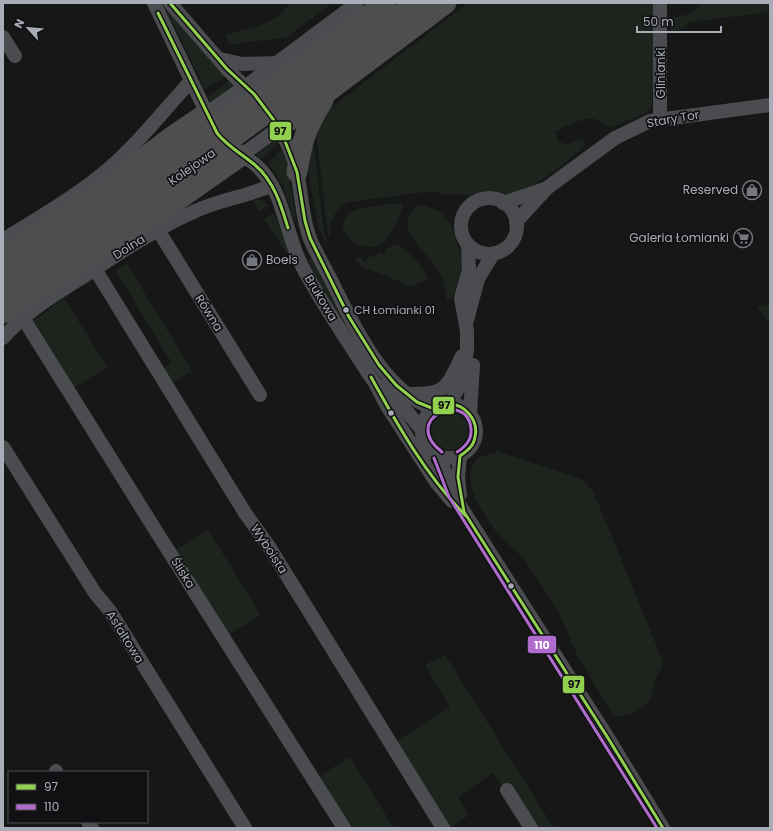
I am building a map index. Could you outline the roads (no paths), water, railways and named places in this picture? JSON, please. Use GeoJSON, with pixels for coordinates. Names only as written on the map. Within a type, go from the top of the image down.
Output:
{"type":"FeatureCollection","features":[{"type":"Feature","properties":{"kind":"highway","name":"Kolejowa"},"geometry":{"type":"LineString","coordinates":[[302,76],[385,3]]}},
{"type":"Feature","properties":{"kind":"highway","name":"Kolejowa"},"geometry":{"type":"LineString","coordinates":[[3,294],[302,76],[416,3]]}},
{"type":"Feature","properties":{"kind":"highway"},"geometry":{"type":"LineString","coordinates":[[279,128],[446,3]]}},
{"type":"Feature","properties":{"kind":"highway"},"geometry":{"type":"LineString","coordinates":[[297,172],[302,140],[308,125],[327,93]]}},
{"type":"Feature","properties":{"kind":"highway"},"geometry":{"type":"LineString","coordinates":[[3,255],[106,187],[170,138],[207,113]]}},
{"type":"Feature","properties":{"kind":"highway"},"geometry":{"type":"LineString","coordinates":[[3,313],[158,214],[242,155]]}},
{"type":"Feature","properties":{"kind":"highway","name":"Kolejowa"},"geometry":{"type":"LineString","coordinates":[[3,273],[178,166]]}},
{"type":"Feature","properties":{"kind":"street"},"geometry":{"type":"LineString","coordinates":[[154,3],[207,113],[278,63],[357,3]]}},
{"type":"Feature","properties":{"kind":"street"},"geometry":{"type":"LineString","coordinates":[[170,3],[246,86]]}},
{"type":"Feature","properties":{"kind":"street","name":"Glinianki"},"geometry":{"type":"LineString","coordinates":[[660,3],[660,120]]}},
{"type":"Feature","properties":{"kind":"street"},"geometry":{"type":"LineString","coordinates":[[3,37],[15,56]]}},
{"type":"Feature","properties":{"kind":"street"},"geometry":{"type":"LineString","coordinates":[[220,59],[243,64],[278,63]]}},
{"type":"Feature","properties":{"kind":"street"},"geometry":{"type":"LineString","coordinates":[[3,240],[72,196],[107,170],[137,141],[191,82]]}},
{"type":"Feature","properties":{"kind":"street","name":"Brukowa"},"geometry":{"type":"LineString","coordinates":[[246,86],[261,102],[279,128],[297,172],[305,221],[310,238],[349,317],[379,365],[396,385],[417,402],[434,409]]}},
{"type":"Feature","properties":{"kind":"street","name":"Stary Tor"},"geometry":{"type":"LineString","coordinates":[[516,222],[547,188],[619,136],[642,124],[660,120],[770,105]]}},
{"type":"Feature","properties":{"kind":"street","name":"Brukowa"},"geometry":{"type":"LineString","coordinates":[[207,113],[221,138],[230,147],[257,166],[272,185],[302,266],[328,312],[375,383],[400,404],[422,430]]}},
{"type":"Feature","properties":{"kind":"street"},"geometry":{"type":"LineString","coordinates":[[242,155],[279,128]]}},
{"type":"Feature","properties":{"kind":"street","name":"Dolna"},"geometry":{"type":"LineString","coordinates":[[3,338],[23,318],[48,299],[158,230],[201,209],[272,185]]}},
{"type":"Feature","properties":{"kind":"street","name":"Stary Tor"},"geometry":{"type":"LineString","coordinates":[[504,203],[547,188]]}},
{"type":"Feature","properties":{"kind":"street"},"geometry":{"type":"LineString","coordinates":[[468,245],[477,251],[492,254],[503,250],[510,244],[515,236],[516,222],[513,213],[504,203],[488,199],[477,202],[469,208],[464,215],[461,224],[463,235],[468,245],[469,269],[461,298],[468,345],[473,365],[470,414]]}},
{"type":"Feature","properties":{"kind":"street","name":"Równa"},"geometry":{"type":"LineString","coordinates":[[158,230],[260,395]]}},
{"type":"Feature","properties":{"kind":"street"},"geometry":{"type":"LineString","coordinates":[[466,326],[478,279],[492,254]]}},
{"type":"Feature","properties":{"kind":"street","name":"Wyboista"},"geometry":{"type":"LineString","coordinates":[[95,269],[244,513],[268,545],[443,828]]}},
{"type":"Feature","properties":{"kind":"street","name":"Śliska"},"geometry":{"type":"LineString","coordinates":[[23,318],[344,828]]}},
{"type":"Feature","properties":{"kind":"street"},"geometry":{"type":"LineString","coordinates":[[407,394],[430,394],[439,392],[450,380],[468,345]]}},
{"type":"Feature","properties":{"kind":"street"},"geometry":{"type":"LineString","coordinates":[[449,404],[461,384],[465,370],[468,345]]}},
{"type":"Feature","properties":{"kind":"street"},"geometry":{"type":"LineString","coordinates":[[375,383],[387,406],[436,482],[446,496],[464,512]]}},
{"type":"Feature","properties":{"kind":"street"},"geometry":{"type":"LineString","coordinates":[[449,404],[459,406],[470,414],[475,424],[476,435],[472,446],[460,456],[448,458],[439,456],[431,451],[425,444],[422,430],[427,416],[434,409],[449,404]]}},
{"type":"Feature","properties":{"kind":"street","name":"Asfaltowa"},"geometry":{"type":"LineString","coordinates":[[3,447],[91,586],[110,611],[245,828]]}},
{"type":"Feature","properties":{"kind":"street"},"geometry":{"type":"LineString","coordinates":[[439,456],[453,494],[608,738],[663,828]]}},
{"type":"Feature","properties":{"kind":"street"},"geometry":{"type":"LineString","coordinates":[[460,456],[458,476],[464,512]]}},
{"type":"Feature","properties":{"kind":"street"},"geometry":{"type":"LineString","coordinates":[[507,790],[531,828]]}},
{"type":"Feature","properties":{"kind":"place","name":"Reserved"},"geometry":{"type":"Point","coordinates":[752,190]}},
{"type":"Feature","properties":{"kind":"place","name":"Galeria Łomianki"},"geometry":{"type":"Point","coordinates":[743,238]}},
{"type":"Feature","properties":{"kind":"place","name":"Boels"},"geometry":{"type":"Point","coordinates":[252,260]}},
{"type":"Feature","properties":{"kind":"place","name":"CH Łomianki 01"},"geometry":{"type":"Point","coordinates":[346,310]}}]}
